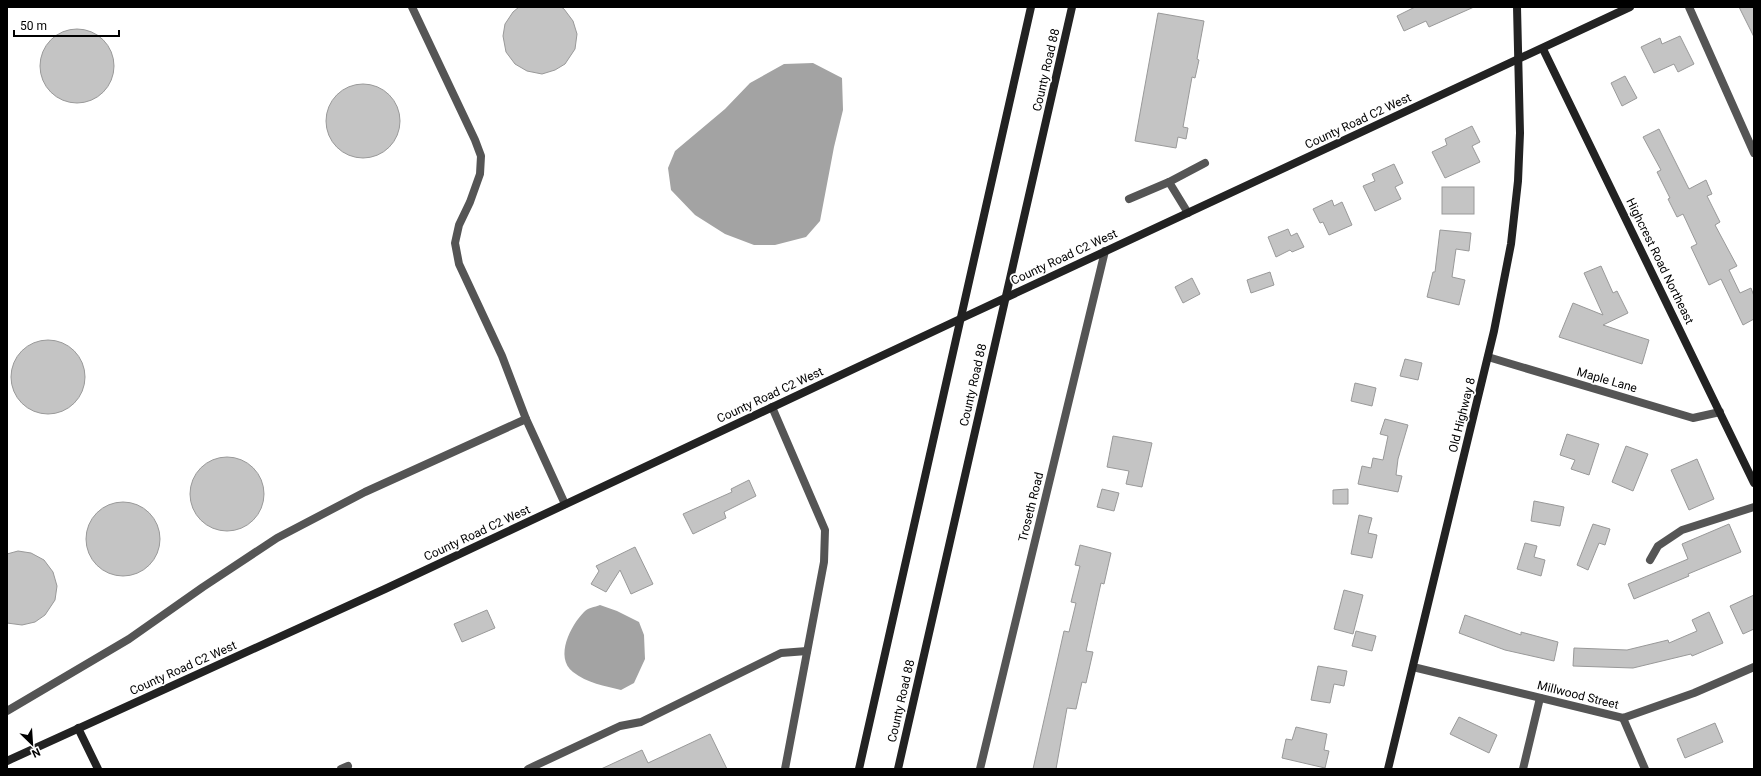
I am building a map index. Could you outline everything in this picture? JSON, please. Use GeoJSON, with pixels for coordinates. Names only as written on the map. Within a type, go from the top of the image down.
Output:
{"type":"FeatureCollection","features":[{"type":"Feature","properties":{"kind":"street"},"geometry":{"type":"LineString","coordinates":[[412,7],[475,140],[480,156],[480,174],[470,202],[459,225],[455,243],[459,264],[502,356],[526,419],[565,504]]}},
{"type":"Feature","properties":{"kind":"street"},"geometry":{"type":"LineString","coordinates":[[858,769],[1031,7]]}},
{"type":"Feature","properties":{"kind":"street","name":"County Road 88"},"geometry":{"type":"LineString","coordinates":[[898,769],[1072,7]]}},
{"type":"Feature","properties":{"kind":"street","name":"Old Highway 8"},"geometry":{"type":"LineString","coordinates":[[1388,769],[1503,292],[1511,244],[1518,181],[1520,133],[1517,7]]}},
{"type":"Feature","properties":{"kind":"street","name":"County Road C2 West"},"geometry":{"type":"LineString","coordinates":[[7,761],[385,589],[1006,297],[1543,49],[1630,7]]}},
{"type":"Feature","properties":{"kind":"street"},"geometry":{"type":"LineString","coordinates":[[1689,7],[1754,153]]}},
{"type":"Feature","properties":{"kind":"street","name":"Highcrest Road Northeast"},"geometry":{"type":"LineString","coordinates":[[1543,49],[1754,484]]}},
{"type":"Feature","properties":{"kind":"street"},"geometry":{"type":"LineString","coordinates":[[1129,199],[1169,182],[1205,163]]}},
{"type":"Feature","properties":{"kind":"street"},"geometry":{"type":"LineString","coordinates":[[1169,182],[1188,213]]}},
{"type":"Feature","properties":{"kind":"street","name":"Troseth Road"},"geometry":{"type":"LineString","coordinates":[[980,769],[1105,251]]}},
{"type":"Feature","properties":{"kind":"street","name":"Maple Lane"},"geometry":{"type":"LineString","coordinates":[[1488,357],[1693,418],[1720,412]]}},
{"type":"Feature","properties":{"kind":"street"},"geometry":{"type":"LineString","coordinates":[[772,407],[825,530],[824,562],[785,769]]}},
{"type":"Feature","properties":{"kind":"street"},"geometry":{"type":"LineString","coordinates":[[7,711],[129,639],[203,587],[278,538],[365,492],[526,419]]}},
{"type":"Feature","properties":{"kind":"street"},"geometry":{"type":"LineString","coordinates":[[1650,560],[1658,546],[1682,530],[1754,507]]}},
{"type":"Feature","properties":{"kind":"street"},"geometry":{"type":"LineString","coordinates":[[528,769],[620,726],[641,722],[781,653],[807,651]]}},
{"type":"Feature","properties":{"kind":"street","name":"Millwood Street"},"geometry":{"type":"LineString","coordinates":[[1413,667],[1623,718],[1694,693],[1754,667]]}},
{"type":"Feature","properties":{"kind":"street"},"geometry":{"type":"LineString","coordinates":[[1523,769],[1540,698]]}},
{"type":"Feature","properties":{"kind":"street"},"geometry":{"type":"LineString","coordinates":[[1623,718],[1645,769]]}},
{"type":"Feature","properties":{"kind":"street"},"geometry":{"type":"LineString","coordinates":[[78,728],[98,769]]}},
{"type":"Feature","properties":{"kind":"shaded area"},"geometry":{"type":"Polygon","coordinates":[[[813,63],[842,78],[843,110],[834,147],[820,221],[806,237],[775,245],[754,245],[725,234],[695,215],[671,190],[668,168],[675,151],[725,109],[750,83],[784,64],[813,63]]]}},
{"type":"Feature","properties":{"kind":"shaded area"},"geometry":{"type":"Polygon","coordinates":[[[600,605],[617,611],[639,622],[644,635],[645,659],[634,683],[621,690],[596,684],[578,676],[567,666],[565,658],[566,641],[574,625],[585,611],[600,605]]]}},
{"type":"Feature","properties":{"kind":"building"},"geometry":{"type":"Polygon","coordinates":[[[519,7],[561,7],[564,9],[573,21],[577,34],[575,49],[565,64],[555,70],[542,74],[527,71],[515,64],[506,52],[503,36],[505,24],[513,12],[519,7]]]}},
{"type":"Feature","properties":{"kind":"building"},"geometry":{"type":"Polygon","coordinates":[[[1415,7],[1474,7],[1429,27],[1426,21],[1404,31],[1397,16],[1415,7]]]}},
{"type":"Feature","properties":{"kind":"building"},"geometry":{"type":"Polygon","coordinates":[[[1739,7],[1754,7],[1754,37],[1739,7]]]}},
{"type":"Feature","properties":{"kind":"building"},"geometry":{"type":"Polygon","coordinates":[[[1158,13],[1204,21],[1197,59],[1199,60],[1195,78],[1192,77],[1183,127],[1188,128],[1186,139],[1178,137],[1176,148],[1135,141],[1158,13]]]}},
{"type":"Feature","properties":{"kind":"building"},"geometry":{"type":"Polygon","coordinates":[[[77,29],[91,32],[103,40],[111,52],[114,66],[111,80],[103,92],[91,100],[77,103],[63,100],[51,92],[43,80],[40,66],[43,52],[51,40],[63,32],[77,29]]]}},
{"type":"Feature","properties":{"kind":"building"},"geometry":{"type":"Polygon","coordinates":[[[1680,36],[1694,64],[1678,72],[1674,64],[1654,73],[1641,47],[1660,38],[1662,44],[1680,36]]]}},
{"type":"Feature","properties":{"kind":"building"},"geometry":{"type":"Polygon","coordinates":[[[1625,76],[1637,98],[1622,106],[1611,83],[1625,76]]]}},
{"type":"Feature","properties":{"kind":"building"},"geometry":{"type":"Polygon","coordinates":[[[363,84],[377,87],[389,95],[397,107],[400,121],[397,135],[389,147],[377,155],[363,158],[349,155],[337,147],[329,135],[326,121],[329,107],[337,95],[349,87],[363,84]]]}},
{"type":"Feature","properties":{"kind":"building"},"geometry":{"type":"Polygon","coordinates":[[[1472,126],[1480,142],[1472,146],[1480,162],[1445,178],[1432,152],[1447,145],[1445,139],[1472,126]]]}},
{"type":"Feature","properties":{"kind":"building"},"geometry":{"type":"Polygon","coordinates":[[[1659,129],[1689,189],[1706,180],[1712,194],[1707,196],[1720,222],[1715,225],[1737,266],[1729,270],[1740,293],[1751,288],[1754,296],[1754,319],[1743,325],[1721,279],[1709,285],[1691,247],[1697,244],[1683,214],[1677,217],[1668,199],[1670,198],[1657,172],[1661,170],[1643,137],[1659,129]]]}},
{"type":"Feature","properties":{"kind":"building"},"geometry":{"type":"Polygon","coordinates":[[[1394,164],[1403,183],[1395,187],[1401,199],[1375,211],[1363,186],[1375,181],[1372,174],[1394,164]]]}},
{"type":"Feature","properties":{"kind":"building"},"geometry":{"type":"Polygon","coordinates":[[[1442,187],[1474,187],[1474,214],[1442,214],[1442,187]]]}},
{"type":"Feature","properties":{"kind":"building"},"geometry":{"type":"Polygon","coordinates":[[[1332,200],[1334,206],[1342,202],[1352,225],[1329,235],[1323,222],[1320,223],[1313,209],[1332,200]]]}},
{"type":"Feature","properties":{"kind":"building"},"geometry":{"type":"Polygon","coordinates":[[[1288,229],[1291,236],[1297,233],[1304,247],[1292,252],[1290,250],[1276,257],[1268,237],[1288,229]]]}},
{"type":"Feature","properties":{"kind":"building"},"geometry":{"type":"Polygon","coordinates":[[[1440,230],[1471,233],[1469,251],[1456,249],[1452,277],[1465,280],[1459,305],[1427,297],[1433,272],[1435,272],[1440,230]]]}},
{"type":"Feature","properties":{"kind":"building"},"geometry":{"type":"Polygon","coordinates":[[[1601,266],[1613,293],[1617,291],[1628,313],[1603,325],[1649,340],[1642,364],[1559,337],[1573,303],[1603,315],[1584,273],[1601,266]]]}},
{"type":"Feature","properties":{"kind":"building"},"geometry":{"type":"Polygon","coordinates":[[[1270,272],[1274,285],[1251,293],[1247,280],[1270,272]]]}},
{"type":"Feature","properties":{"kind":"building"},"geometry":{"type":"Polygon","coordinates":[[[1192,278],[1200,294],[1183,303],[1175,287],[1192,278]]]}},
{"type":"Feature","properties":{"kind":"building"},"geometry":{"type":"Polygon","coordinates":[[[48,340],[62,343],[74,351],[82,363],[85,377],[82,391],[74,403],[62,411],[48,414],[34,411],[22,403],[14,391],[11,377],[14,363],[22,351],[34,343],[48,340]]]}},
{"type":"Feature","properties":{"kind":"building"},"geometry":{"type":"Polygon","coordinates":[[[1405,359],[1422,363],[1418,380],[1400,376],[1405,359]]]}},
{"type":"Feature","properties":{"kind":"building"},"geometry":{"type":"Polygon","coordinates":[[[1355,383],[1376,388],[1372,406],[1351,401],[1355,383]]]}},
{"type":"Feature","properties":{"kind":"building"},"geometry":{"type":"Polygon","coordinates":[[[1385,419],[1408,425],[1398,459],[1396,475],[1402,476],[1398,492],[1358,484],[1362,466],[1371,468],[1373,458],[1383,460],[1388,436],[1380,434],[1385,419]]]}},
{"type":"Feature","properties":{"kind":"building"},"geometry":{"type":"Polygon","coordinates":[[[1567,434],[1599,444],[1589,475],[1571,469],[1575,460],[1560,455],[1567,434]]]}},
{"type":"Feature","properties":{"kind":"building"},"geometry":{"type":"Polygon","coordinates":[[[1113,436],[1152,443],[1142,487],[1126,484],[1129,471],[1107,467],[1113,436]]]}},
{"type":"Feature","properties":{"kind":"building"},"geometry":{"type":"Polygon","coordinates":[[[1626,446],[1648,454],[1633,491],[1612,482],[1626,446]]]}},
{"type":"Feature","properties":{"kind":"building"},"geometry":{"type":"Polygon","coordinates":[[[227,457],[241,460],[253,468],[261,480],[264,494],[261,508],[253,520],[241,528],[227,531],[213,528],[201,520],[193,508],[190,494],[193,480],[201,468],[213,460],[227,457]]]}},
{"type":"Feature","properties":{"kind":"building"},"geometry":{"type":"Polygon","coordinates":[[[1697,459],[1714,499],[1689,510],[1671,470],[1697,459]]]}},
{"type":"Feature","properties":{"kind":"building"},"geometry":{"type":"Polygon","coordinates":[[[749,480],[756,496],[724,512],[726,518],[693,534],[683,514],[732,492],[731,489],[749,480]]]}},
{"type":"Feature","properties":{"kind":"building"},"geometry":{"type":"Polygon","coordinates":[[[1102,489],[1119,493],[1114,511],[1097,507],[1102,489]]]}},
{"type":"Feature","properties":{"kind":"building"},"geometry":{"type":"Polygon","coordinates":[[[1348,489],[1348,504],[1333,504],[1333,490],[1348,489]]]}},
{"type":"Feature","properties":{"kind":"building"},"geometry":{"type":"Polygon","coordinates":[[[1534,501],[1564,507],[1560,526],[1531,521],[1534,501]]]}},
{"type":"Feature","properties":{"kind":"building"},"geometry":{"type":"Polygon","coordinates":[[[123,502],[137,505],[149,513],[157,525],[160,539],[157,553],[149,565],[137,573],[123,576],[109,573],[97,565],[89,553],[86,539],[89,525],[97,513],[109,505],[123,502]]]}},
{"type":"Feature","properties":{"kind":"building"},"geometry":{"type":"Polygon","coordinates":[[[1359,515],[1372,518],[1368,533],[1377,535],[1372,558],[1351,554],[1359,515]]]}},
{"type":"Feature","properties":{"kind":"building"},"geometry":{"type":"Polygon","coordinates":[[[1593,524],[1610,529],[1605,545],[1599,543],[1588,570],[1577,565],[1593,524]]]}},
{"type":"Feature","properties":{"kind":"building"},"geometry":{"type":"Polygon","coordinates":[[[1729,524],[1741,552],[1634,599],[1628,584],[1688,559],[1682,544],[1729,524]]]}},
{"type":"Feature","properties":{"kind":"building"},"geometry":{"type":"Polygon","coordinates":[[[1525,543],[1537,546],[1534,557],[1545,560],[1541,576],[1517,569],[1525,543]]]}},
{"type":"Feature","properties":{"kind":"building"},"geometry":{"type":"Polygon","coordinates":[[[1080,545],[1111,553],[1104,584],[1101,583],[1086,651],[1093,652],[1086,683],[1082,682],[1076,709],[1067,708],[1056,769],[1033,769],[1064,631],[1069,632],[1076,603],[1071,602],[1080,566],[1075,565],[1080,545]]]}},
{"type":"Feature","properties":{"kind":"building"},"geometry":{"type":"Polygon","coordinates":[[[635,547],[653,584],[631,594],[620,570],[606,592],[591,584],[599,571],[596,566],[635,547]]]}},
{"type":"Feature","properties":{"kind":"building"},"geometry":{"type":"Polygon","coordinates":[[[18,551],[31,553],[44,560],[53,572],[57,586],[55,600],[45,615],[35,622],[22,625],[7,623],[7,554],[18,551]]]}},
{"type":"Feature","properties":{"kind":"building"},"geometry":{"type":"Polygon","coordinates":[[[1344,590],[1363,595],[1353,634],[1334,629],[1344,590]]]}},
{"type":"Feature","properties":{"kind":"building"},"geometry":{"type":"Polygon","coordinates":[[[1754,595],[1754,629],[1743,634],[1730,606],[1754,595]]]}},
{"type":"Feature","properties":{"kind":"building"},"geometry":{"type":"Polygon","coordinates":[[[487,610],[495,628],[462,642],[454,624],[487,610]]]}},
{"type":"Feature","properties":{"kind":"building"},"geometry":{"type":"Polygon","coordinates":[[[1709,612],[1723,643],[1692,656],[1691,654],[1633,668],[1573,666],[1574,648],[1627,650],[1668,640],[1669,643],[1697,631],[1692,620],[1709,612]]]}},
{"type":"Feature","properties":{"kind":"building"},"geometry":{"type":"Polygon","coordinates":[[[1465,615],[1521,635],[1521,632],[1558,642],[1554,661],[1505,650],[1459,633],[1465,615]]]}},
{"type":"Feature","properties":{"kind":"building"},"geometry":{"type":"Polygon","coordinates":[[[1356,631],[1376,636],[1372,651],[1352,646],[1356,631]]]}},
{"type":"Feature","properties":{"kind":"building"},"geometry":{"type":"Polygon","coordinates":[[[1318,666],[1347,671],[1344,686],[1334,684],[1330,703],[1311,700],[1318,666]]]}},
{"type":"Feature","properties":{"kind":"building"},"geometry":{"type":"Polygon","coordinates":[[[1459,717],[1497,735],[1489,753],[1450,734],[1459,717]]]}},
{"type":"Feature","properties":{"kind":"building"},"geometry":{"type":"Polygon","coordinates":[[[1715,723],[1723,742],[1685,758],[1677,739],[1715,723]]]}},
{"type":"Feature","properties":{"kind":"building"},"geometry":{"type":"Polygon","coordinates":[[[1296,727],[1327,734],[1324,750],[1329,751],[1325,768],[1282,758],[1286,739],[1292,740],[1296,727]]]}},
{"type":"Feature","properties":{"kind":"building"},"geometry":{"type":"Polygon","coordinates":[[[710,734],[727,769],[601,769],[642,750],[648,763],[710,734]]]}}]}
